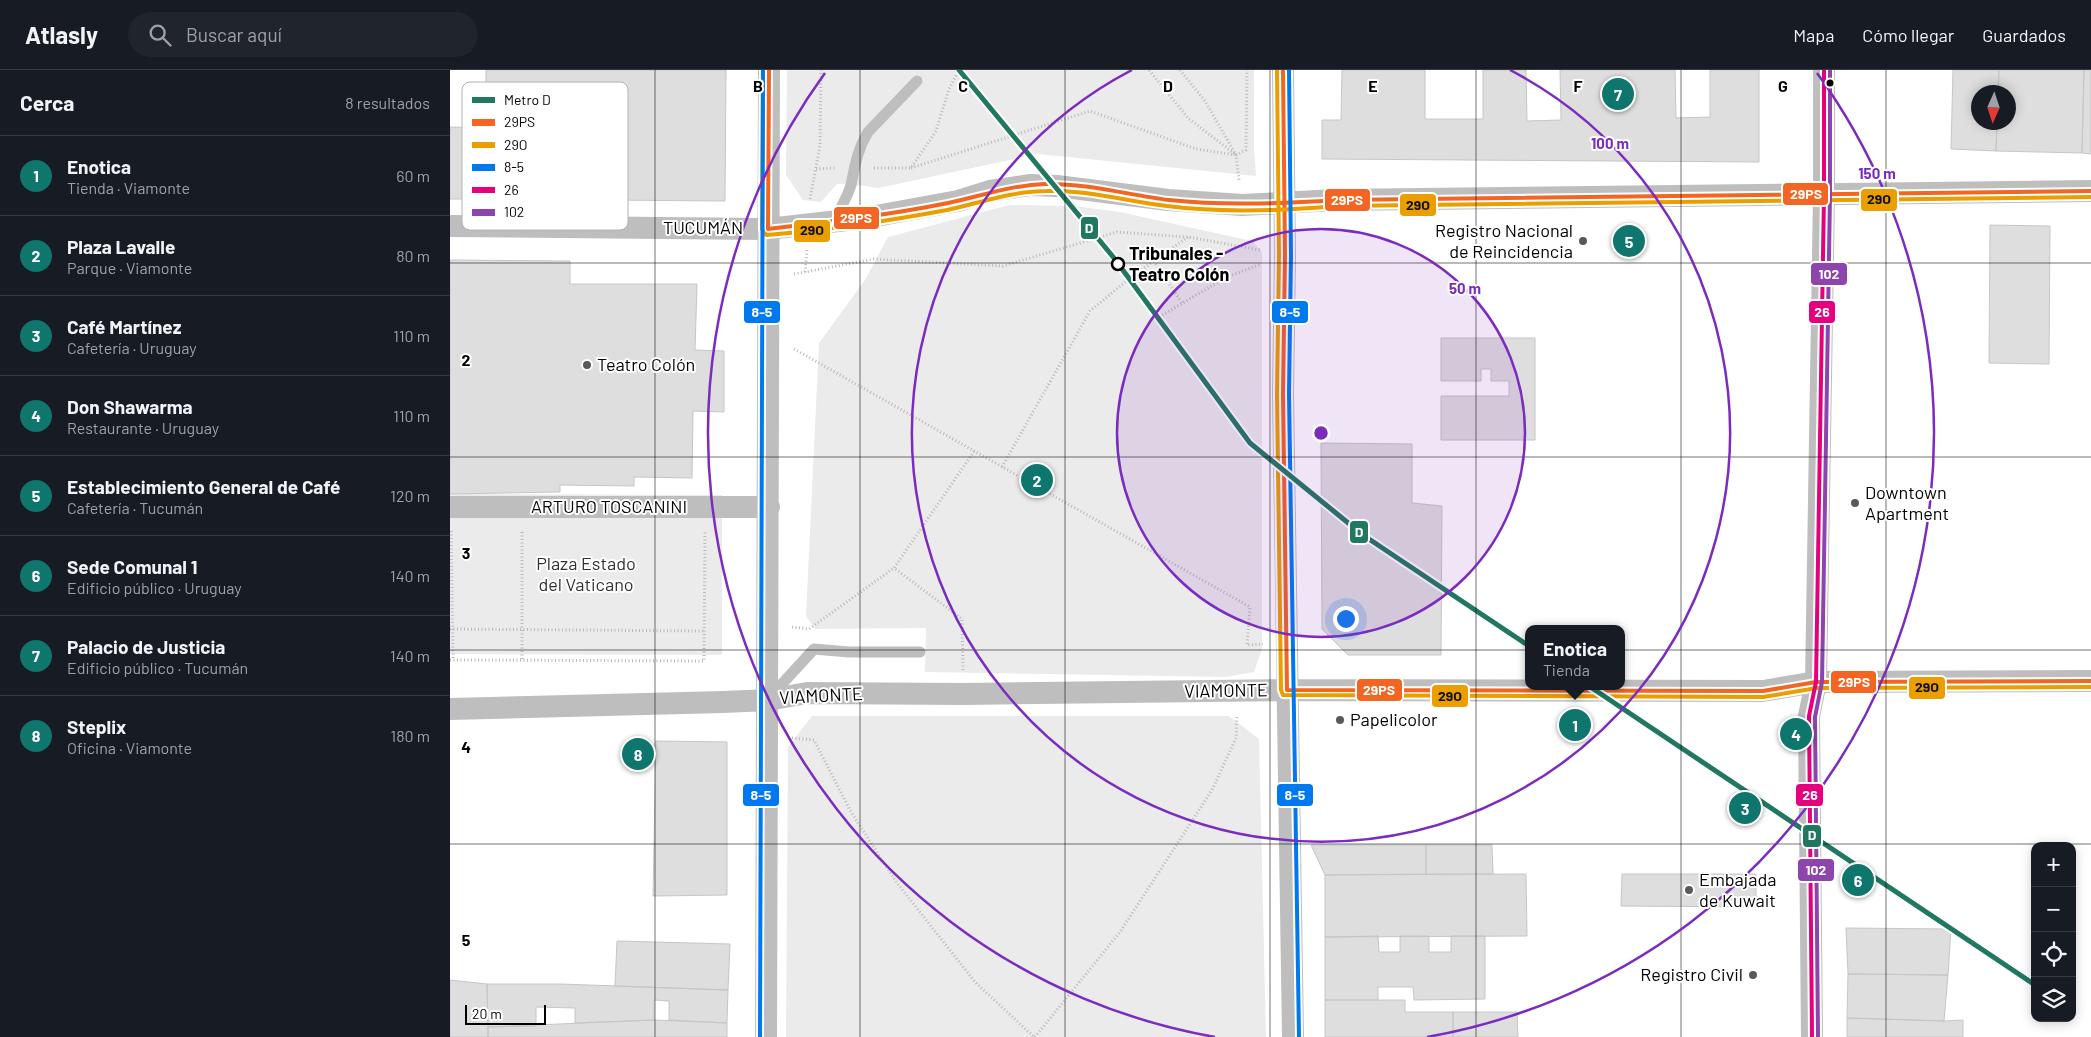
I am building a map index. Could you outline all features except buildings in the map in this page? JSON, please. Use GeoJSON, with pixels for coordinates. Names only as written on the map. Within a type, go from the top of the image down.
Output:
{"type":"FeatureCollection","features":[{"type":"Feature","properties":{"kind":"street"},"geometry":{"type":"LineString","coordinates":[[766,1037],[769,70]]}},
{"type":"Feature","properties":{"kind":"street"},"geometry":{"type":"LineString","coordinates":[[1283,70],[1285,255],[1283,394],[1293,1037]]}},
{"type":"Feature","properties":{"kind":"street"},"geometry":{"type":"LineString","coordinates":[[1812,1037],[1808,716],[1816,682],[1824,195],[1824,70]]}},
{"type":"Feature","properties":{"kind":"street","name":"TUCUMÁN"},"geometry":{"type":"LineString","coordinates":[[628,227],[768,228],[833,222],[939,204],[990,191],[1031,185],[1057,186],[1168,200],[1242,205],[1336,200],[2091,191]]}},
{"type":"Feature","properties":{"kind":"street","name":"ARTURO TOSCANINI"},"geometry":{"type":"LineString","coordinates":[[450,507],[769,508]]}},
{"type":"Feature","properties":{"kind":"street","name":"VIAMONTE"},"geometry":{"type":"LineString","coordinates":[[450,709],[768,700],[807,694],[1237,692],[1288,690],[1763,691],[1816,682],[2091,681]]}},
{"type":"Feature","properties":{"kind":"lane"},"geometry":{"type":"LineString","coordinates":[[833,222],[847,197],[853,168],[862,141],[868,132],[917,81]]}},
{"type":"Feature","properties":{"kind":"lane"},"geometry":{"type":"LineString","coordinates":[[768,700],[814,649],[849,652],[920,652]]}},
{"type":"Feature","properties":{"kind":"path"},"geometry":{"type":"LineString","coordinates":[[805,272],[811,193],[820,146],[821,70]]}},
{"type":"Feature","properties":{"kind":"path"},"geometry":{"type":"LineString","coordinates":[[911,168],[936,132],[949,89],[959,70]]}},
{"type":"Feature","properties":{"kind":"path"},"geometry":{"type":"LineString","coordinates":[[1149,70],[1188,118],[1236,155]]}},
{"type":"Feature","properties":{"kind":"path"},"geometry":{"type":"LineString","coordinates":[[1180,70],[1205,101],[1236,155],[1242,205]]}},
{"type":"Feature","properties":{"kind":"path"},"geometry":{"type":"LineString","coordinates":[[816,169],[911,168],[1090,110],[1196,149],[1236,155],[1246,150],[1247,70]]}},
{"type":"Feature","properties":{"kind":"path"},"geometry":{"type":"LineString","coordinates":[[767,279],[874,259],[1003,266],[1117,232],[1188,236],[1285,255]]}},
{"type":"Feature","properties":{"kind":"path"},"geometry":{"type":"LineString","coordinates":[[1002,468],[1090,311],[1130,278],[1188,236]]}},
{"type":"Feature","properties":{"kind":"path"},"geometry":{"type":"LineString","coordinates":[[1130,278],[1159,317],[1227,277],[1285,255]]}},
{"type":"Feature","properties":{"kind":"path"},"geometry":{"type":"LineString","coordinates":[[1154,261],[1182,303]]}},
{"type":"Feature","properties":{"kind":"path"},"geometry":{"type":"LineString","coordinates":[[769,335],[1250,607],[1247,645],[1287,643]]}},
{"type":"Feature","properties":{"kind":"path"},"geometry":{"type":"LineString","coordinates":[[768,624],[809,629],[894,568],[975,450]]}},
{"type":"Feature","properties":{"kind":"path"},"geometry":{"type":"LineString","coordinates":[[450,507],[451,660],[704,661],[706,508]]}},
{"type":"Feature","properties":{"kind":"path"},"geometry":{"type":"LineString","coordinates":[[522,507],[522,660]]}},
{"type":"Feature","properties":{"kind":"path"},"geometry":{"type":"LineString","coordinates":[[894,568],[962,619],[964,694]]}},
{"type":"Feature","properties":{"kind":"path"},"geometry":{"type":"LineString","coordinates":[[451,629],[704,631]]}},
{"type":"Feature","properties":{"kind":"path"},"geometry":{"type":"LineString","coordinates":[[768,736],[814,740],[851,812],[897,883],[975,982],[1034,1037],[1120,932],[1212,790],[1236,738],[1237,692]]}},
{"type":"Feature","properties":{"kind":"green space"},"geometry":{"type":"Polygon","coordinates":[[[787,70],[1254,70],[1256,176],[1038,154],[878,188],[837,184],[821,202],[803,200],[786,175],[787,70]]]}},
{"type":"Feature","properties":{"kind":"green space"},"geometry":{"type":"Polygon","coordinates":[[[1009,205],[1075,206],[1120,212],[1252,241],[1262,252],[1262,649],[1254,672],[1226,677],[925,672],[926,628],[815,629],[806,616],[819,343],[865,280],[888,237],[1009,205]]]}},
{"type":"Feature","properties":{"kind":"green space","name":"Plaza Estado del Vaticano"},"geometry":{"type":"Polygon","coordinates":[[[450,494],[722,495],[722,655],[450,654],[450,494]]]}},
{"type":"Feature","properties":{"kind":"green space"},"geometry":{"type":"Polygon","coordinates":[[[812,716],[1229,716],[1259,739],[1266,1037],[786,1037],[788,747],[812,716]]]}},
{"type":"Feature","properties":{"kind":"metro line","name":"D"},"geometry":{"type":"LineString","coordinates":[[959,70],[1114,258],[1250,443],[1363,535],[1525,643]]}},
{"type":"Feature","properties":{"kind":"metro line","name":"D"},"geometry":{"type":"LineString","coordinates":[[1595,690],[2031,982]]}},
{"type":"Feature","properties":{"kind":"transit line","name":"29O"},"geometry":{"type":"LineString","coordinates":[[763,70],[762,229],[767,235],[812,231],[880,221],[947,210],[1009,195],[1047,191],[1092,194],[1167,206],[1230,210],[1273,210],[1336,206],[2091,197]]}},
{"type":"Feature","properties":{"kind":"transit line","name":"8-5"},"geometry":{"type":"LineString","coordinates":[[760,1037],[763,70]]}},
{"type":"Feature","properties":{"kind":"transit line","name":"29PS"},"geometry":{"type":"LineString","coordinates":[[769,70],[768,229],[903,211],[1009,189],[1045,184],[1092,187],[1169,200],[1232,204],[1336,200],[2091,191]]}},
{"type":"Feature","properties":{"kind":"transit line","name":"29O"},"geometry":{"type":"LineString","coordinates":[[1277,70],[1279,255],[1277,394],[1281,690],[1283,695],[1763,697],[1817,688],[2091,687]]}},
{"type":"Feature","properties":{"kind":"transit line","name":"29PS"},"geometry":{"type":"LineString","coordinates":[[1283,70],[1285,255],[1283,394],[1287,690],[1763,691],[1816,682],[2091,681]]}},
{"type":"Feature","properties":{"kind":"transit line","name":"8-5"},"geometry":{"type":"LineString","coordinates":[[1289,70],[1291,255],[1289,394],[1299,1037]]}},
{"type":"Feature","properties":{"kind":"transit line","name":"26"},"geometry":{"type":"LineString","coordinates":[[1812,1037],[1809,716],[1816,682],[1824,195],[1824,70]]}},
{"type":"Feature","properties":{"kind":"transit line","name":"102"},"geometry":{"type":"LineString","coordinates":[[1818,1037],[1815,717],[1822,682],[1830,195],[1830,70]]}},
{"type":"Feature","properties":{"kind":"place","name":"Palacio de Justicia"},"geometry":{"type":"Point","coordinates":[1618,94]}},
{"type":"Feature","properties":{"kind":"place","name":"Registro Nacional de Reincidencia"},"geometry":{"type":"Point","coordinates":[1583,241]}},
{"type":"Feature","properties":{"kind":"place","name":"Establecimiento General de Café"},"geometry":{"type":"Point","coordinates":[1629,241]}},
{"type":"Feature","properties":{"kind":"place","name":"Tribunales - Teatro Colón"},"geometry":{"type":"Point","coordinates":[1118,264]}},
{"type":"Feature","properties":{"kind":"place","name":"Teatro Colón"},"geometry":{"type":"Point","coordinates":[587,365]}},
{"type":"Feature","properties":{"kind":"place","name":"Plaza Lavalle"},"geometry":{"type":"Point","coordinates":[1037,480]}},
{"type":"Feature","properties":{"kind":"place","name":"Downtown Apartment"},"geometry":{"type":"Point","coordinates":[1855,503]}},
{"type":"Feature","properties":{"kind":"place","name":"Papelicolor"},"geometry":{"type":"Point","coordinates":[1340,720]}},
{"type":"Feature","properties":{"kind":"place","name":"Enotica"},"geometry":{"type":"Point","coordinates":[1575,725]}},
{"type":"Feature","properties":{"kind":"place","name":"Don Shawarma"},"geometry":{"type":"Point","coordinates":[1796,734]}},
{"type":"Feature","properties":{"kind":"place","name":"Steplix"},"geometry":{"type":"Point","coordinates":[638,754]}},
{"type":"Feature","properties":{"kind":"place","name":"Café Martínez"},"geometry":{"type":"Point","coordinates":[1745,808]}},
{"type":"Feature","properties":{"kind":"place","name":"Sede Comunal 1"},"geometry":{"type":"Point","coordinates":[1858,880]}},
{"type":"Feature","properties":{"kind":"place","name":"Embajada de Kuwait"},"geometry":{"type":"Point","coordinates":[1689,890]}},
{"type":"Feature","properties":{"kind":"place","name":"Registro Civil"},"geometry":{"type":"Point","coordinates":[1753,975]}}]}
